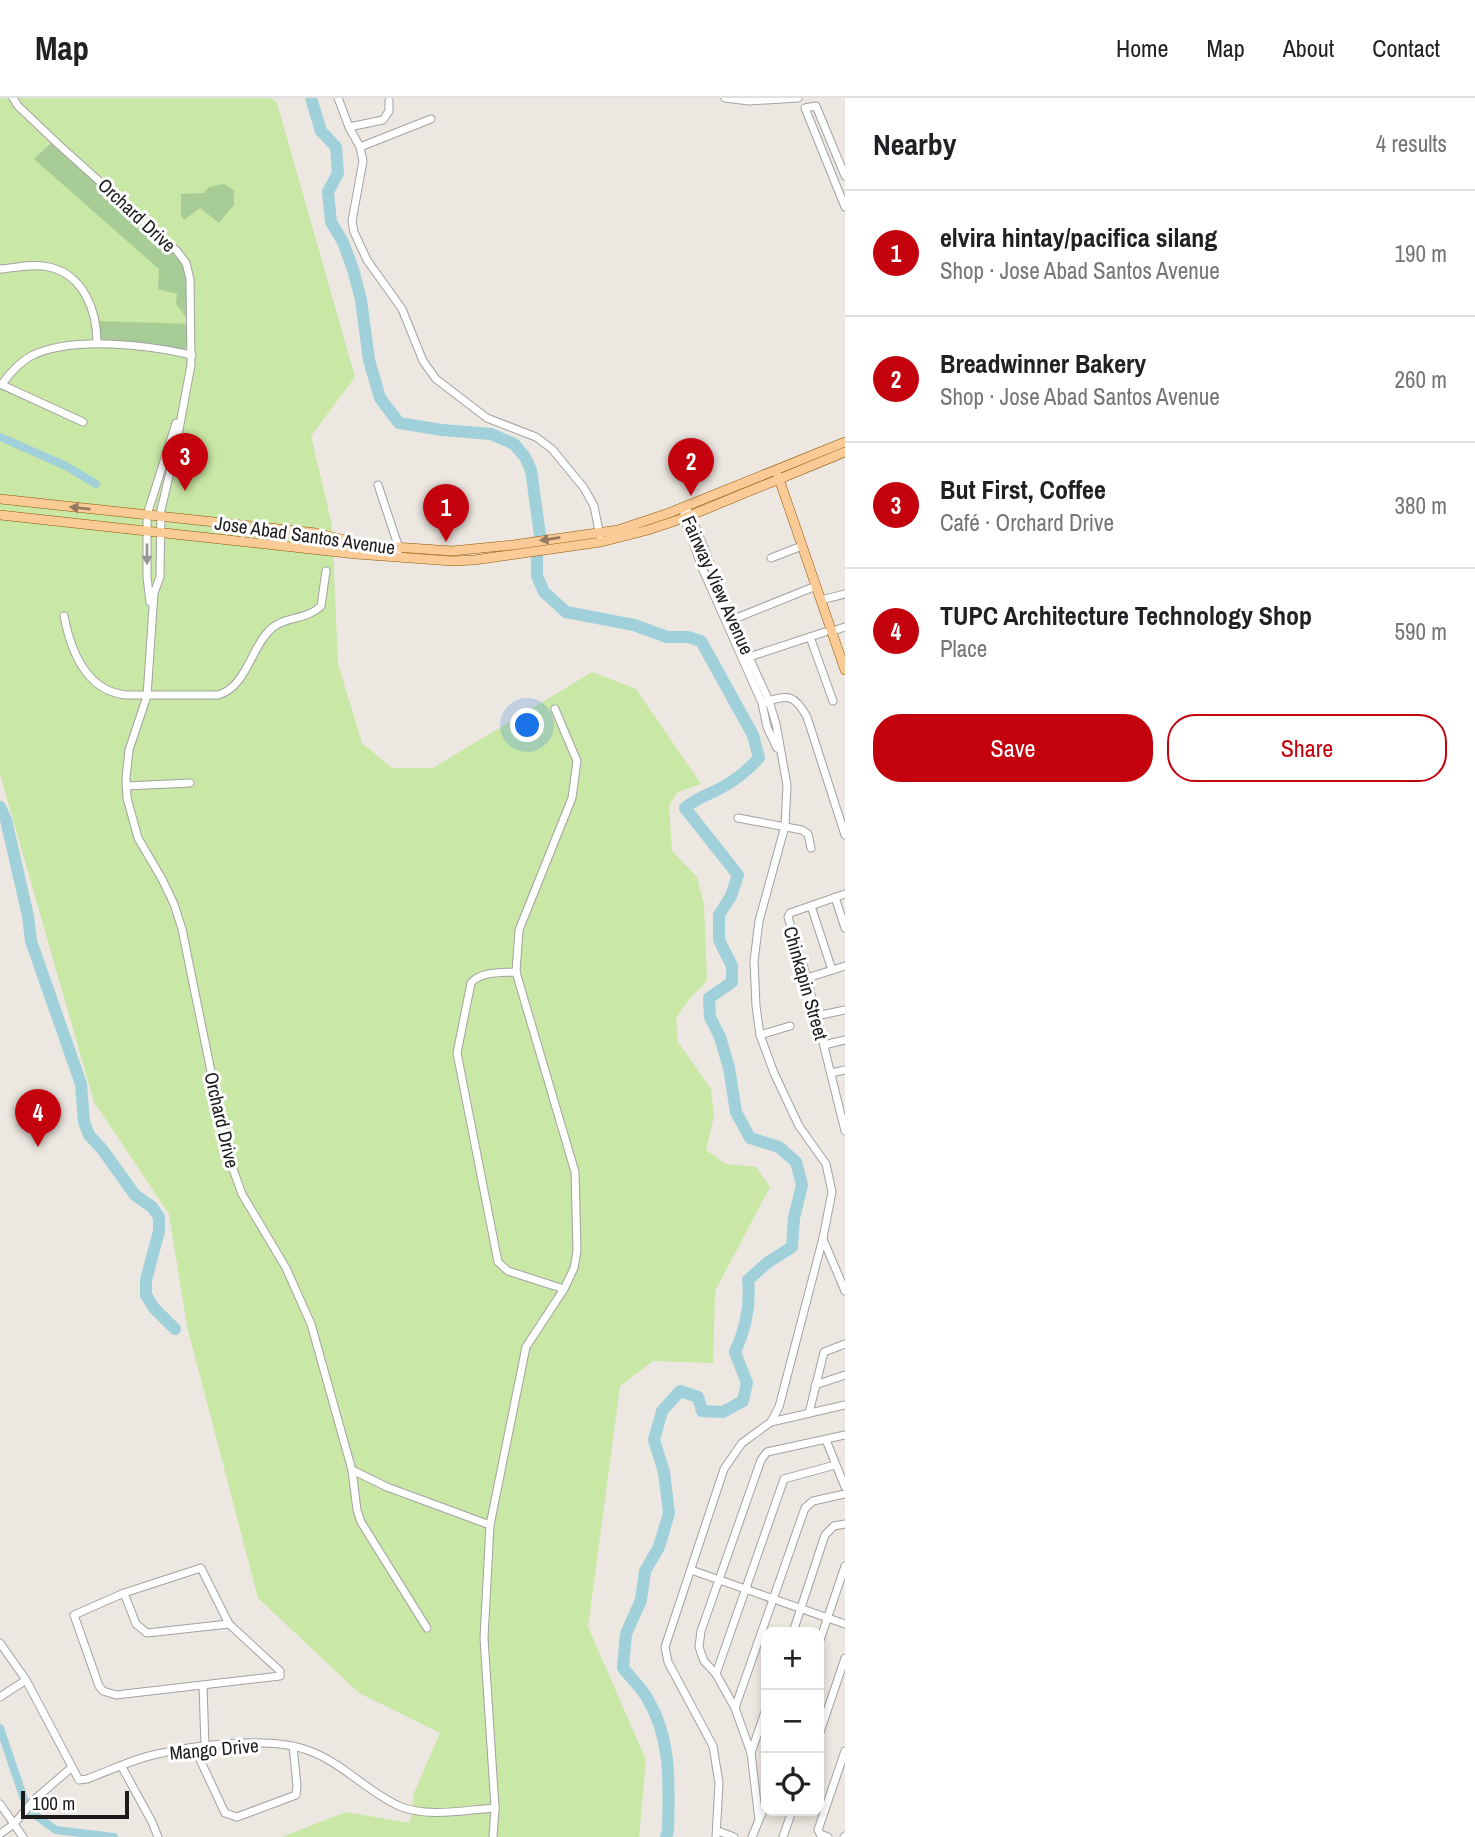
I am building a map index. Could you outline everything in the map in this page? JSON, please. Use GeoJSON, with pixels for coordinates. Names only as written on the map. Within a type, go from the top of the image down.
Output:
{"type":"FeatureCollection","features":[{"type":"Feature","properties":{"kind":"main road","name":"Jose Abad Santos Avenue"},"geometry":{"type":"LineString","coordinates":[[778,475],[845,442]]}},
{"type":"Feature","properties":{"kind":"main road","name":"Jose Abad Santos Avenue"},"geometry":{"type":"LineString","coordinates":[[0,515],[397,553],[452,561],[601,537],[632,526],[686,513],[778,475],[845,452]]}},
{"type":"Feature","properties":{"kind":"main road"},"geometry":{"type":"LineString","coordinates":[[778,475],[829,631],[844,666]]}},
{"type":"Feature","properties":{"kind":"main road","name":"Jose Abad Santos Avenue"},"geometry":{"type":"LineString","coordinates":[[0,499],[316,533],[397,553]]}},
{"type":"Feature","properties":{"kind":"street","name":"Orchard Drive"},"geometry":{"type":"LineString","coordinates":[[13,98],[58,145],[160,234],[186,263],[190,279],[192,355],[161,516],[159,577],[154,593],[147,696],[129,750],[126,786],[132,820],[138,838],[168,892],[182,929],[234,1175],[286,1268],[311,1324],[352,1470],[361,1522],[428,1628]]}},
{"type":"Feature","properties":{"kind":"street"},"geometry":{"type":"LineString","coordinates":[[338,98],[360,147],[363,161],[352,221],[354,232],[368,260],[402,309],[423,360],[436,379],[487,418],[536,437],[552,449],[584,488],[594,506],[601,537]]}},
{"type":"Feature","properties":{"kind":"street"},"geometry":{"type":"LineString","coordinates":[[725,98],[750,101],[798,98]]}},
{"type":"Feature","properties":{"kind":"street"},"geometry":{"type":"LineString","coordinates":[[807,98],[810,107]]}},
{"type":"Feature","properties":{"kind":"street"},"geometry":{"type":"LineString","coordinates":[[349,127],[383,120],[390,111],[389,101]]}},
{"type":"Feature","properties":{"kind":"street"},"geometry":{"type":"LineString","coordinates":[[845,176],[816,106],[805,108],[845,207]]}},
{"type":"Feature","properties":{"kind":"street"},"geometry":{"type":"LineString","coordinates":[[360,147],[431,119]]}},
{"type":"Feature","properties":{"kind":"street"},"geometry":{"type":"LineString","coordinates":[[0,270],[34,265],[48,267],[71,278],[79,285],[91,307],[97,324],[97,343]]}},
{"type":"Feature","properties":{"kind":"street"},"geometry":{"type":"LineString","coordinates":[[82,422],[1,384],[17,366],[32,355],[57,348],[97,343],[192,355]]}},
{"type":"Feature","properties":{"kind":"street","name":"Orchard Drive"},"geometry":{"type":"LineString","coordinates":[[151,628],[146,577],[148,515],[169,450],[191,365]]}},
{"type":"Feature","properties":{"kind":"street"},"geometry":{"type":"LineString","coordinates":[[377,485],[397,553]]}},
{"type":"Feature","properties":{"kind":"street","name":"Fairway View Avenue"},"geometry":{"type":"LineString","coordinates":[[686,513],[729,622],[766,702]]}},
{"type":"Feature","properties":{"kind":"street"},"geometry":{"type":"LineString","coordinates":[[771,558],[802,546]]}},
{"type":"Feature","properties":{"kind":"street"},"geometry":{"type":"LineString","coordinates":[[64,617],[69,642],[92,680],[112,694],[206,696],[227,693],[236,684],[273,627],[310,615],[321,606],[326,571]]}},
{"type":"Feature","properties":{"kind":"street"},"geometry":{"type":"LineString","coordinates":[[729,622],[816,586]]}},
{"type":"Feature","properties":{"kind":"street"},"geometry":{"type":"LineString","coordinates":[[821,600],[845,594]]}},
{"type":"Feature","properties":{"kind":"street","name":"Fairway View Avenue"},"geometry":{"type":"LineString","coordinates":[[729,622],[749,657],[766,702],[767,727],[782,758],[787,785],[785,826],[759,921],[754,961],[756,1006],[761,1035],[774,1073],[799,1126],[826,1164],[832,1192],[823,1238],[779,1407],[771,1422]]}},
{"type":"Feature","properties":{"kind":"street"},"geometry":{"type":"LineString","coordinates":[[749,657],[845,627]]}},
{"type":"Feature","properties":{"kind":"street"},"geometry":{"type":"LineString","coordinates":[[810,637],[833,702]]}},
{"type":"Feature","properties":{"kind":"street"},"geometry":{"type":"LineString","coordinates":[[766,702],[784,696],[792,698],[800,705],[807,717],[845,835]]}},
{"type":"Feature","properties":{"kind":"street"},"geometry":{"type":"LineString","coordinates":[[493,1837],[495,1808],[484,1638],[490,1525],[526,1347],[564,1289],[574,1268],[577,1251],[575,1172],[516,972],[519,930],[572,797],[577,761],[555,709]]}},
{"type":"Feature","properties":{"kind":"street"},"geometry":{"type":"LineString","coordinates":[[126,786],[190,783]]}},
{"type":"Feature","properties":{"kind":"street"},"geometry":{"type":"LineString","coordinates":[[738,818],[797,828],[808,834],[811,848]]}},
{"type":"Feature","properties":{"kind":"street"},"geometry":{"type":"LineString","coordinates":[[832,970],[811,906],[845,894]]}},
{"type":"Feature","properties":{"kind":"street"},"geometry":{"type":"LineString","coordinates":[[835,897],[845,928]]}},
{"type":"Feature","properties":{"kind":"street","name":"Chinkapin Street"},"geometry":{"type":"LineString","coordinates":[[811,906],[790,913],[788,917],[841,1100],[845,1131]]}},
{"type":"Feature","properties":{"kind":"street"},"geometry":{"type":"LineString","coordinates":[[807,978],[845,966]]}},
{"type":"Feature","properties":{"kind":"street"},"geometry":{"type":"LineString","coordinates":[[516,972],[487,974],[475,978],[471,983],[457,1053],[498,1262],[508,1271],[564,1289]]}},
{"type":"Feature","properties":{"kind":"street"},"geometry":{"type":"LineString","coordinates":[[816,1016],[845,1010]]}},
{"type":"Feature","properties":{"kind":"street"},"geometry":{"type":"LineString","coordinates":[[761,1035],[790,1026]]}},
{"type":"Feature","properties":{"kind":"street"},"geometry":{"type":"LineString","coordinates":[[824,1045],[845,1040]]}},
{"type":"Feature","properties":{"kind":"street"},"geometry":{"type":"LineString","coordinates":[[831,1073],[845,1070]]}},
{"type":"Feature","properties":{"kind":"street"},"geometry":{"type":"LineString","coordinates":[[823,1238],[845,1291]]}},
{"type":"Feature","properties":{"kind":"street"},"geometry":{"type":"LineString","coordinates":[[808,1413],[824,1352],[845,1344]]}},
{"type":"Feature","properties":{"kind":"street"},"geometry":{"type":"LineString","coordinates":[[815,1384],[845,1376]]}},
{"type":"Feature","properties":{"kind":"street"},"geometry":{"type":"LineString","coordinates":[[734,1837],[717,1834],[719,1783],[713,1746],[668,1662],[665,1647],[667,1634],[724,1469],[742,1443],[771,1422],[845,1405]]}},
{"type":"Feature","properties":{"kind":"street"},"geometry":{"type":"LineString","coordinates":[[759,1821],[751,1754],[734,1708],[716,1674],[704,1661],[699,1647],[701,1631],[761,1460],[767,1452],[845,1435]]}},
{"type":"Feature","properties":{"kind":"street"},"geometry":{"type":"LineString","coordinates":[[825,1440],[845,1488]]}},
{"type":"Feature","properties":{"kind":"street"},"geometry":{"type":"LineString","coordinates":[[716,1674],[784,1479],[835,1465]]}},
{"type":"Feature","properties":{"kind":"street"},"geometry":{"type":"LineString","coordinates":[[352,1470],[387,1487],[490,1525]]}},
{"type":"Feature","properties":{"kind":"street"},"geometry":{"type":"LineString","coordinates":[[734,1708],[806,1508],[813,1501],[845,1494]]}},
{"type":"Feature","properties":{"kind":"street"},"geometry":{"type":"LineString","coordinates":[[795,1627],[825,1535],[834,1526],[845,1524]]}},
{"type":"Feature","properties":{"kind":"street"},"geometry":{"type":"LineString","coordinates":[[824,1627],[845,1566]]}},
{"type":"Feature","properties":{"kind":"street"},"geometry":{"type":"LineString","coordinates":[[280,1671],[278,1678],[109,1694],[99,1686],[74,1615],[124,1593],[201,1568],[229,1625],[289,1679]]}},
{"type":"Feature","properties":{"kind":"street"},"geometry":{"type":"LineString","coordinates":[[691,1570],[845,1624]]}},
{"type":"Feature","properties":{"kind":"street"},"geometry":{"type":"LineString","coordinates":[[124,1593],[136,1624],[147,1633],[229,1625]]}},
{"type":"Feature","properties":{"kind":"street"},"geometry":{"type":"LineString","coordinates":[[0,1643],[26,1680],[71,1768],[35,1799],[14,1824],[0,1834]]}},
{"type":"Feature","properties":{"kind":"street"},"geometry":{"type":"LineString","coordinates":[[824,1722],[843,1674],[845,1658]]}},
{"type":"Feature","properties":{"kind":"street"},"geometry":{"type":"LineString","coordinates":[[0,1697],[26,1680]]}},
{"type":"Feature","properties":{"kind":"street"},"geometry":{"type":"LineString","coordinates":[[203,1686],[205,1746]]}},
{"type":"Feature","properties":{"kind":"street"},"geometry":{"type":"LineString","coordinates":[[751,1754],[761,1725]]}},
{"type":"Feature","properties":{"kind":"street","name":"Mango Drive"},"geometry":{"type":"LineString","coordinates":[[71,1768],[76,1778],[83,1780],[152,1755],[205,1746],[248,1743],[293,1746],[335,1763],[384,1797],[406,1808],[425,1812],[495,1808]]}},
{"type":"Feature","properties":{"kind":"street"},"geometry":{"type":"LineString","coordinates":[[195,1749],[225,1813],[237,1817],[296,1796],[293,1746]]}},
{"type":"Feature","properties":{"kind":"street"},"geometry":{"type":"LineString","coordinates":[[828,1837],[820,1834],[818,1830],[845,1751]]}},
{"type":"Feature","properties":{"kind":"street"},"geometry":{"type":"LineString","coordinates":[[122,1767],[158,1837]]}},
{"type":"Feature","properties":{"kind":"street"},"geometry":{"type":"LineString","coordinates":[[0,1804],[23,1837]]}},
{"type":"Feature","properties":{"kind":"street"},"geometry":{"type":"LineString","coordinates":[[752,1837],[761,1815]]}},
{"type":"Feature","properties":{"kind":"street"},"geometry":{"type":"LineString","coordinates":[[783,1837],[790,1816]]}},
{"type":"Feature","properties":{"kind":"green space"},"geometry":{"type":"Polygon","coordinates":[[[0,98],[271,98],[277,103],[355,377],[311,436],[332,525],[338,664],[362,743],[392,768],[433,768],[592,672],[636,689],[701,784],[678,792],[669,805],[672,851],[697,877],[704,904],[707,981],[690,998],[676,1018],[678,1042],[711,1089],[714,1116],[706,1150],[726,1164],[756,1167],[770,1187],[715,1291],[713,1363],[653,1361],[620,1386],[588,1627],[646,1760],[639,1837],[282,1837],[346,1812],[410,1823],[414,1793],[440,1733],[359,1693],[258,1598],[187,1326],[169,1214],[94,1102],[0,774],[0,98]]]}},
{"type":"Feature","properties":{"kind":"green space"},"geometry":{"type":"Polygon","coordinates":[[[51,143],[177,251],[174,255],[185,266],[189,321],[176,304],[177,294],[158,289],[159,269],[34,159],[51,143]]]}},
{"type":"Feature","properties":{"kind":"green space"},"geometry":{"type":"Polygon","coordinates":[[[224,184],[234,190],[234,205],[219,223],[200,208],[184,220],[181,215],[181,194],[204,193],[209,187],[224,184]]]}},
{"type":"Feature","properties":{"kind":"green space"},"geometry":{"type":"Polygon","coordinates":[[[99,321],[192,324],[184,353],[100,339],[99,321]]]}},
{"type":"Feature","properties":{"kind":"waterway"},"geometry":{"type":"LineString","coordinates":[[311,98],[321,131],[336,147],[338,173],[328,192],[331,222],[343,242],[353,269],[361,300],[369,360],[380,398],[399,423],[491,434],[514,444],[531,470],[540,535],[537,576],[544,592],[566,612],[634,625],[667,637],[688,637],[701,641],[753,735],[759,758],[736,779],[685,808],[738,875],[731,896],[719,915],[719,940],[732,966],[732,982],[709,998],[710,1017],[720,1037],[729,1068],[736,1112],[750,1138],[779,1147],[796,1162],[802,1185],[794,1218],[792,1247],[767,1263],[748,1280],[747,1317],[735,1352],[747,1383],[743,1401],[723,1412],[702,1411],[698,1397],[680,1391],[662,1411],[654,1440],[664,1472],[669,1513],[659,1547],[645,1571],[641,1600],[626,1634],[623,1668],[645,1694],[661,1730],[668,1780],[666,1837]]}},
{"type":"Feature","properties":{"kind":"waterway"},"geometry":{"type":"LineString","coordinates":[[0,437],[66,466],[96,484]]}},
{"type":"Feature","properties":{"kind":"waterway"},"geometry":{"type":"LineString","coordinates":[[0,807],[6,820],[28,916],[31,941],[81,1084],[84,1122],[89,1135],[135,1195],[152,1207],[159,1217],[159,1231],[146,1280],[146,1295],[154,1308],[175,1329]]}},
{"type":"Feature","properties":{"kind":"waterway"},"geometry":{"type":"LineString","coordinates":[[0,1728],[24,1799]]}},
{"type":"Feature","properties":{"kind":"waterway"},"geometry":{"type":"LineString","coordinates":[[31,1812],[56,1830],[114,1837]]}},
{"type":"Feature","properties":{"kind":"place","name":"But First, Coffee"},"geometry":{"type":"Point","coordinates":[185,491]}},
{"type":"Feature","properties":{"kind":"place","name":"Breadwinner Bakery"},"geometry":{"type":"Point","coordinates":[691,496]}},
{"type":"Feature","properties":{"kind":"place","name":"elvira hintay/pacifica silang"},"geometry":{"type":"Point","coordinates":[446,542]}},
{"type":"Feature","properties":{"kind":"place","name":"TUPC Architecture Technology Shop"},"geometry":{"type":"Point","coordinates":[38,1147]}}]}
